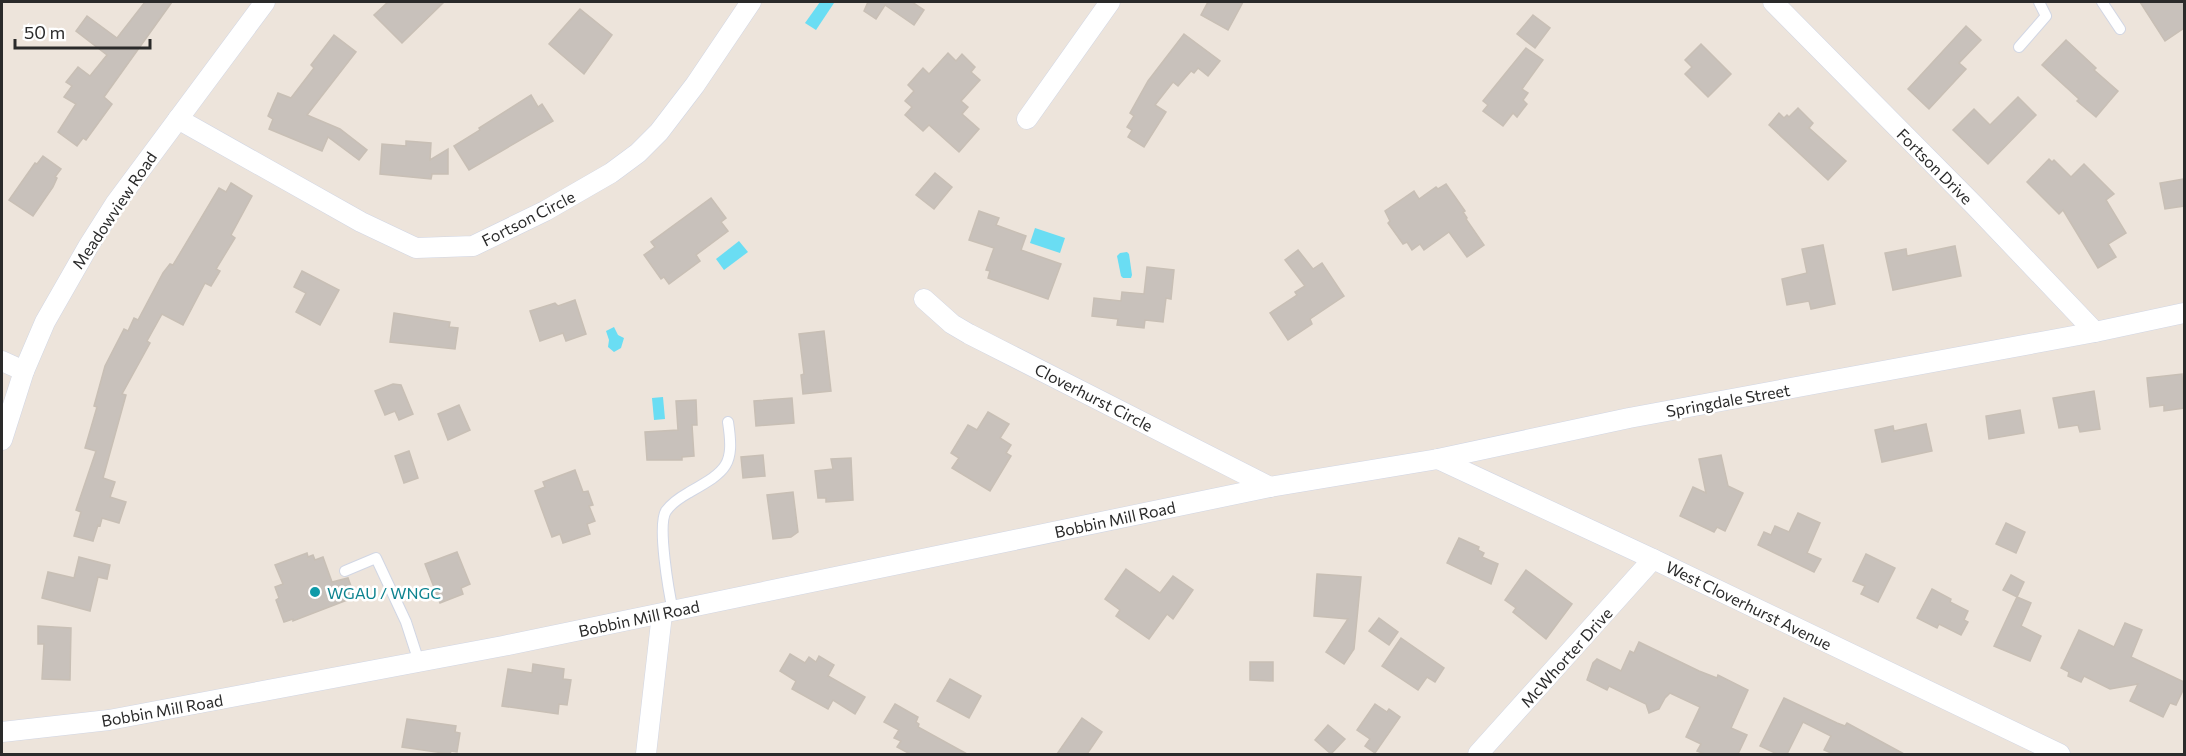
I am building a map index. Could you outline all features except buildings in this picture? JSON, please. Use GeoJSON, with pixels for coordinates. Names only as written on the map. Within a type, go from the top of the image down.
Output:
{"type":"FeatureCollection","features":[{"type":"Feature","properties":{"kind":"street","name":"Meadowview Road"},"geometry":{"type":"LineString","coordinates":[[2,440],[24,371],[49,314],[89,245],[115,204],[265,2]]}},
{"type":"Feature","properties":{"kind":"street","name":"Fortson Circle"},"geometry":{"type":"LineString","coordinates":[[178,119],[361,222],[416,248],[473,246],[545,212],[611,173],[638,153],[659,132],[695,85],[751,2]]}},
{"type":"Feature","properties":{"kind":"street"},"geometry":{"type":"LineString","coordinates":[[1027,119],[1110,2]]}},
{"type":"Feature","properties":{"kind":"street","name":"Fortson Drive"},"geometry":{"type":"LineString","coordinates":[[1773,2],[1975,206],[2095,332]]}},
{"type":"Feature","properties":{"kind":"street","name":"Cloverhurst Circle"},"geometry":{"type":"LineString","coordinates":[[924,298],[952,324],[969,334],[1270,487]]}},
{"type":"Feature","properties":{"kind":"street","name":"Springdale Street"},"geometry":{"type":"LineString","coordinates":[[1270,487],[1438,459],[1629,418],[2095,332],[2184,312]]}},
{"type":"Feature","properties":{"kind":"street"},"geometry":{"type":"LineString","coordinates":[[2,361],[24,371]]}},
{"type":"Feature","properties":{"kind":"street","name":"West Cloverhurst Avenue"},"geometry":{"type":"LineString","coordinates":[[1438,459],[2060,754]]}},
{"type":"Feature","properties":{"kind":"street","name":"Bobbin Mill Road"},"geometry":{"type":"LineString","coordinates":[[3,732],[108,720],[419,662],[668,613],[1270,487]]}},
{"type":"Feature","properties":{"kind":"street","name":"McWhorter Drive"},"geometry":{"type":"LineString","coordinates":[[1478,754],[1653,559]]}},
{"type":"Feature","properties":{"kind":"street"},"geometry":{"type":"LineString","coordinates":[[646,754],[668,613]]}},
{"type":"Feature","properties":{"kind":"lane"},"geometry":{"type":"LineString","coordinates":[[2019,47],[2046,16],[2040,2]]}},
{"type":"Feature","properties":{"kind":"lane"},"geometry":{"type":"LineString","coordinates":[[2102,2],[2120,28]]}},
{"type":"Feature","properties":{"kind":"lane"},"geometry":{"type":"LineString","coordinates":[[668,613],[662,523],[666,511],[681,497],[718,474],[729,461],[732,445],[728,422]]}},
{"type":"Feature","properties":{"kind":"lane"},"geometry":{"type":"LineString","coordinates":[[345,571],[376,558],[406,622],[419,662]]}},
{"type":"Feature","properties":{"kind":"water"},"geometry":{"type":"Polygon","coordinates":[[[820,2],[834,3],[816,30],[805,23],[820,2]]]}},
{"type":"Feature","properties":{"kind":"water"},"geometry":{"type":"Polygon","coordinates":[[[1035,228],[1065,238],[1060,253],[1030,243],[1035,228]]]}},
{"type":"Feature","properties":{"kind":"water"},"geometry":{"type":"Polygon","coordinates":[[[739,241],[748,252],[724,270],[716,259],[739,241]]]}},
{"type":"Feature","properties":{"kind":"water"},"geometry":{"type":"Polygon","coordinates":[[[1127,252],[1132,275],[1131,278],[1123,278],[1117,256],[1127,252]]]}},
{"type":"Feature","properties":{"kind":"water"},"geometry":{"type":"Polygon","coordinates":[[[614,327],[618,335],[624,338],[621,348],[614,352],[608,347],[609,340],[606,331],[614,327]]]}},
{"type":"Feature","properties":{"kind":"water"},"geometry":{"type":"Polygon","coordinates":[[[663,397],[665,419],[654,420],[652,398],[663,397]]]}},
{"type":"Feature","properties":{"kind":"place","name":"WGAU / WNGC"},"geometry":{"type":"Point","coordinates":[315,592]}}]}
